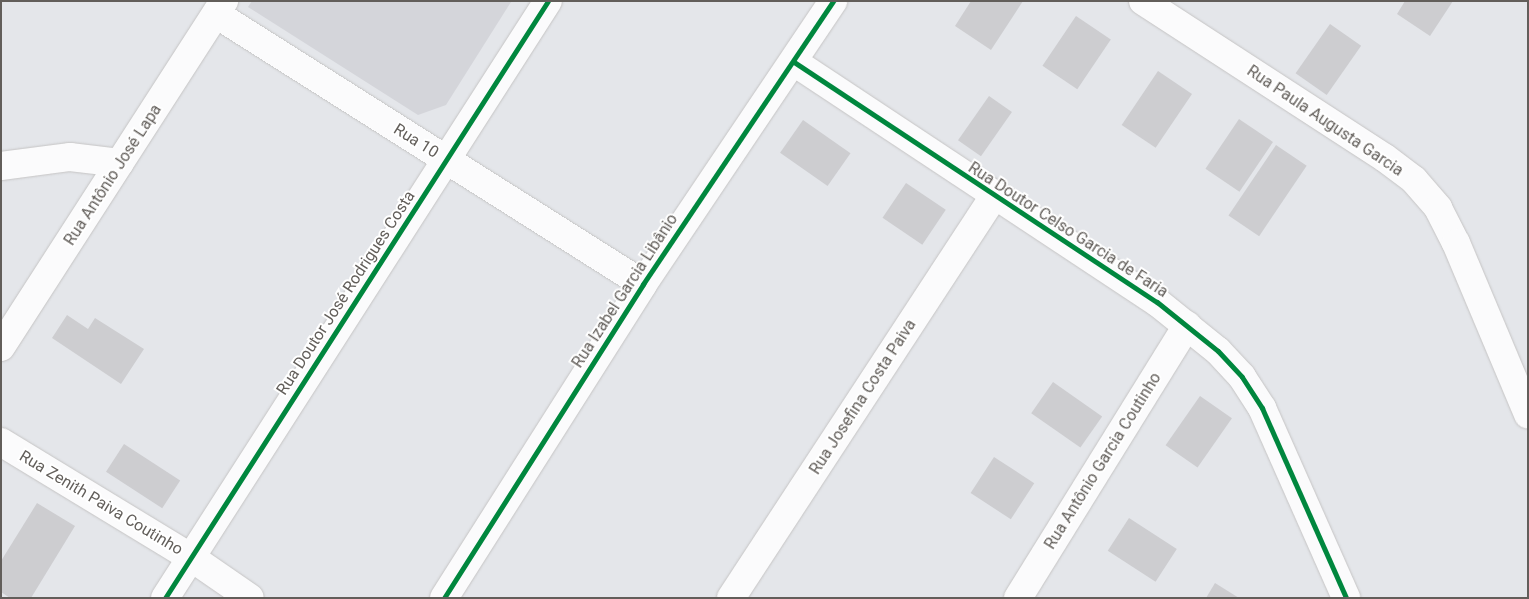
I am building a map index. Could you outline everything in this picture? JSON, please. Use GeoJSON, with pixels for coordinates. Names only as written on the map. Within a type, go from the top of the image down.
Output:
{"type":"FeatureCollection","features":[{"type":"Feature","properties":{"kind":"street","name":"Rua Doutor José Rodrigues Costa"},"geometry":{"type":"LineString","coordinates":[[165,598],[548,1]]}},
{"type":"Feature","properties":{"kind":"street","name":"Rua Izabel Garcia Libânio"},"geometry":{"type":"LineString","coordinates":[[444,598],[643,284],[794,62],[833,1]]}},
{"type":"Feature","properties":{"kind":"street","name":"Rua Paula Augusta Garcia"},"geometry":{"type":"LineString","coordinates":[[1143,1],[1385,158],[1414,180],[1438,208],[1456,244],[1528,414]]}},
{"type":"Feature","properties":{"kind":"street","name":"Rua 10"},"geometry":{"type":"LineString","coordinates":[[220,8],[446,160],[643,284]]}},
{"type":"Feature","properties":{"kind":"street","name":"Rua Antônio José Lapa"},"geometry":{"type":"LineString","coordinates":[[1,347],[220,8]]}},
{"type":"Feature","properties":{"kind":"street","name":"Rua Doutor Celso Garcia de Faria"},"geometry":{"type":"LineString","coordinates":[[794,62],[1187,325],[1218,351],[1242,377],[1262,408],[1336,594]]}},
{"type":"Feature","properties":{"kind":"street"},"geometry":{"type":"LineString","coordinates":[[1,166],[70,157],[120,163]]}},
{"type":"Feature","properties":{"kind":"street","name":"Rua Josefina Costa Paiva"},"geometry":{"type":"LineString","coordinates":[[731,598],[994,196]]}},
{"type":"Feature","properties":{"kind":"street","name":"Rua Antônio Garcia Coutinho"},"geometry":{"type":"LineString","coordinates":[[1018,598],[1187,325]]}},
{"type":"Feature","properties":{"kind":"street","name":"Rua Zenith Paiva Coutinho"},"geometry":{"type":"LineString","coordinates":[[1,442],[192,558],[250,598]]}},
{"type":"Feature","properties":{"kind":"shaded area"},"geometry":{"type":"Polygon","coordinates":[[[252,1],[511,2],[446,105],[418,115],[248,7],[252,1]]]}},
{"type":"Feature","properties":{"kind":"building"},"geometry":{"type":"Polygon","coordinates":[[[971,1],[1023,1],[991,50],[955,26],[971,1]]]}},
{"type":"Feature","properties":{"kind":"building"},"geometry":{"type":"Polygon","coordinates":[[[1405,1],[1453,1],[1430,36],[1397,14],[1405,1]]]}},
{"type":"Feature","properties":{"kind":"building"},"geometry":{"type":"Polygon","coordinates":[[[1076,16],[1111,39],[1077,89],[1042,66],[1076,16]]]}},
{"type":"Feature","properties":{"kind":"building"},"geometry":{"type":"Polygon","coordinates":[[[1330,24],[1361,46],[1327,95],[1296,73],[1330,24]]]}},
{"type":"Feature","properties":{"kind":"building"},"geometry":{"type":"Polygon","coordinates":[[[1158,71],[1192,94],[1156,148],[1122,125],[1158,71]]]}},
{"type":"Feature","properties":{"kind":"building"},"geometry":{"type":"Polygon","coordinates":[[[989,96],[1012,112],[981,156],[958,140],[989,96]]]}},
{"type":"Feature","properties":{"kind":"building"},"geometry":{"type":"Polygon","coordinates":[[[1239,119],[1273,142],[1239,192],[1205,169],[1239,119]]]}},
{"type":"Feature","properties":{"kind":"building"},"geometry":{"type":"Polygon","coordinates":[[[803,120],[851,153],[828,186],[780,153],[803,120]]]}},
{"type":"Feature","properties":{"kind":"building"},"geometry":{"type":"Polygon","coordinates":[[[1276,145],[1307,166],[1259,236],[1228,215],[1276,145]]]}},
{"type":"Feature","properties":{"kind":"building"},"geometry":{"type":"Polygon","coordinates":[[[906,183],[946,210],[922,245],[883,218],[906,183]]]}},
{"type":"Feature","properties":{"kind":"building"},"geometry":{"type":"Polygon","coordinates":[[[67,315],[88,329],[95,318],[144,349],[121,384],[52,338],[67,315]]]}},
{"type":"Feature","properties":{"kind":"building"},"geometry":{"type":"Polygon","coordinates":[[[1053,382],[1102,416],[1080,448],[1031,413],[1053,382]]]}},
{"type":"Feature","properties":{"kind":"building"},"geometry":{"type":"Polygon","coordinates":[[[1200,396],[1232,418],[1198,468],[1166,445],[1200,396]]]}},
{"type":"Feature","properties":{"kind":"building"},"geometry":{"type":"Polygon","coordinates":[[[124,444],[180,480],[162,508],[106,472],[124,444]]]}},
{"type":"Feature","properties":{"kind":"building"},"geometry":{"type":"Polygon","coordinates":[[[994,457],[1034,483],[1011,519],[971,493],[994,457]]]}},
{"type":"Feature","properties":{"kind":"building"},"geometry":{"type":"Polygon","coordinates":[[[37,503],[75,526],[31,598],[10,598],[1,592],[1,561],[37,503]]]}},
{"type":"Feature","properties":{"kind":"building"},"geometry":{"type":"Polygon","coordinates":[[[1129,518],[1177,549],[1156,582],[1108,551],[1129,518]]]}},
{"type":"Feature","properties":{"kind":"building"},"geometry":{"type":"Polygon","coordinates":[[[1215,583],[1239,598],[1206,598],[1215,583]]]}},
{"type":"Feature","properties":{"kind":"cycle path"},"geometry":{"type":"LineString","coordinates":[[165,598],[548,1]]}},
{"type":"Feature","properties":{"kind":"cycle path"},"geometry":{"type":"LineString","coordinates":[[444,598],[643,284],[833,1]]}},
{"type":"Feature","properties":{"kind":"cycle path"},"geometry":{"type":"LineString","coordinates":[[794,62],[1157,302],[1218,351],[1242,377],[1262,408],[1346,598]]}}]}
